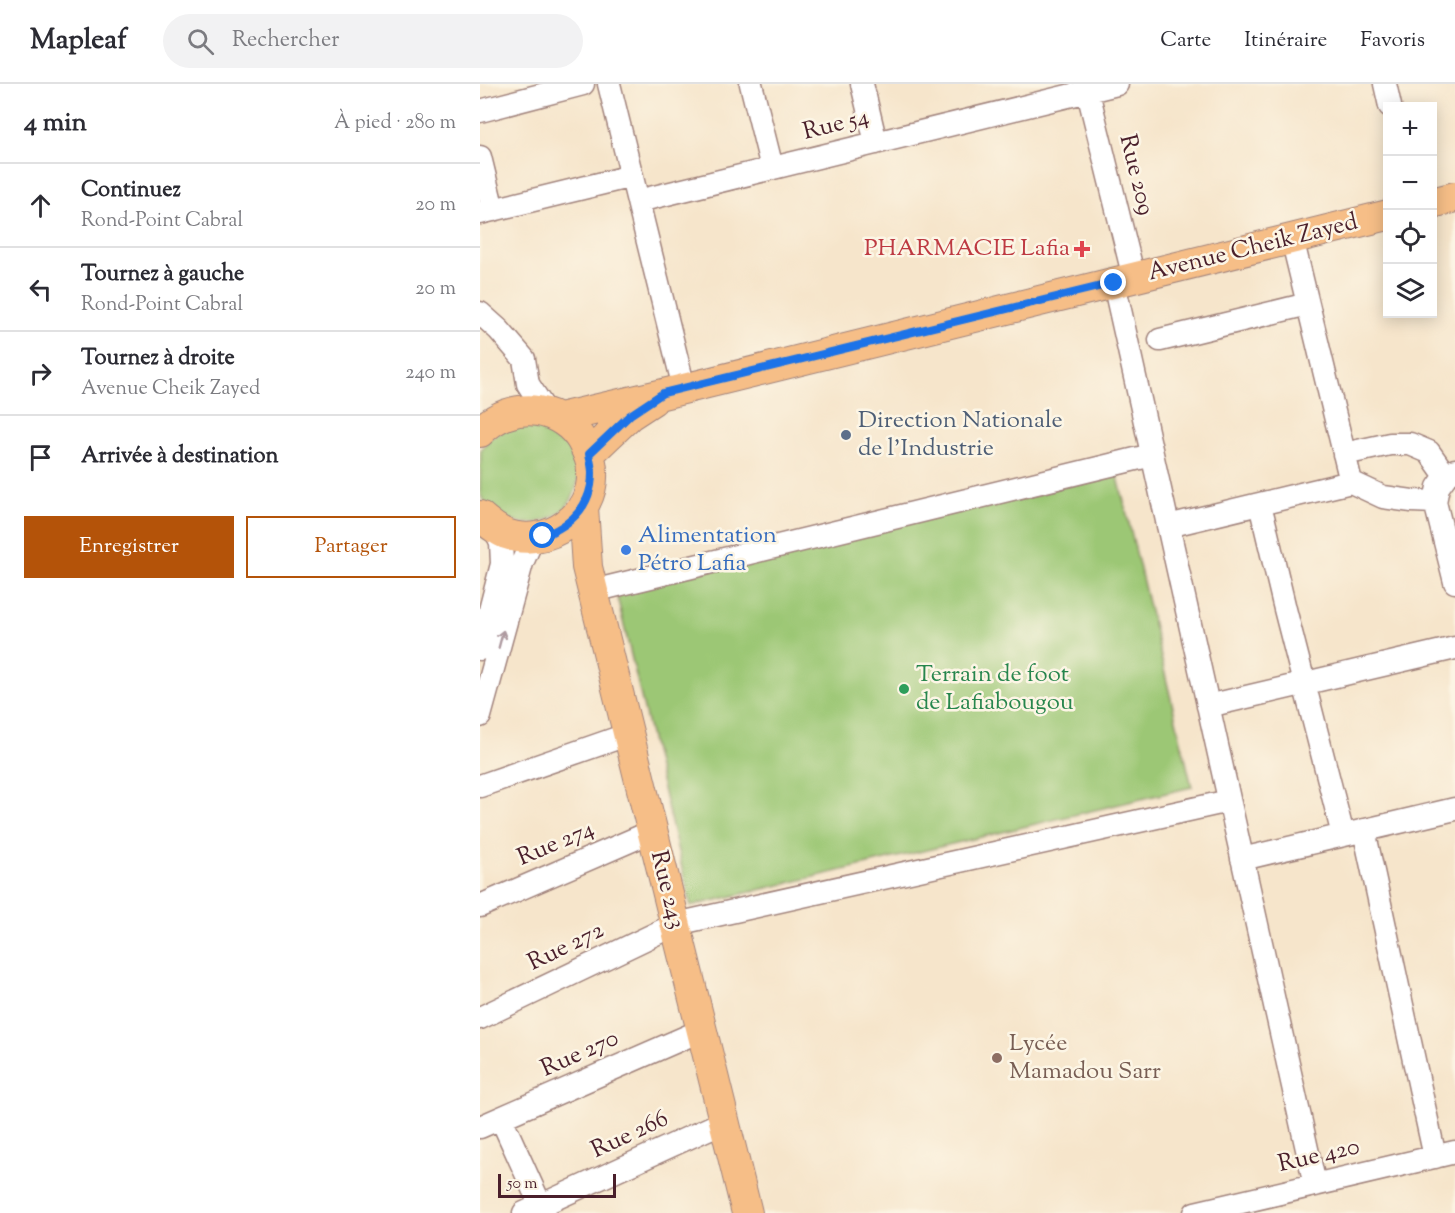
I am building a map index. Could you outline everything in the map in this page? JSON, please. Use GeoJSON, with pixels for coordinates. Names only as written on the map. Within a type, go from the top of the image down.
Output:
{"type":"FeatureCollection","features":[{"type":"Feature","properties":{"kind":"main road"},"geometry":{"type":"LineString","coordinates":[[1437,202],[1455,197]]}},
{"type":"Feature","properties":{"kind":"main road","name":"Avenue Cheik Zayed"},"geometry":{"type":"LineString","coordinates":[[514,411],[530,410],[553,415],[674,391],[1383,215]]}},
{"type":"Feature","properties":{"kind":"main road","name":"Avenue Cheik Zayed"},"geometry":{"type":"LineString","coordinates":[[589,454],[630,415],[674,391]]}},
{"type":"Feature","properties":{"kind":"main road"},"geometry":{"type":"LineString","coordinates":[[480,432],[496,418],[514,411]]}},
{"type":"Feature","properties":{"kind":"main road"},"geometry":{"type":"LineString","coordinates":[[539,537],[558,530],[572,520],[583,507],[590,490],[592,472],[589,454],[578,433],[553,415]]}},
{"type":"Feature","properties":{"kind":"main road","name":"Rue 243"},"geometry":{"type":"LineString","coordinates":[[583,507],[590,579],[747,1213]]}},
{"type":"Feature","properties":{"kind":"main road"},"geometry":{"type":"LineString","coordinates":[[487,522],[507,534],[539,537],[558,543],[572,553],[590,579]]}},
{"type":"Feature","properties":{"kind":"street"},"geometry":{"type":"LineString","coordinates":[[480,111],[583,84]]}},
{"type":"Feature","properties":{"kind":"street"},"geometry":{"type":"LineString","coordinates":[[609,84],[638,201],[674,391]]}},
{"type":"Feature","properties":{"kind":"street"},"geometry":{"type":"LineString","coordinates":[[751,84],[772,168]]}},
{"type":"Feature","properties":{"kind":"street"},"geometry":{"type":"LineString","coordinates":[[862,84],[876,143]]}},
{"type":"Feature","properties":{"kind":"street","name":"Rue 54"},"geometry":{"type":"LineString","coordinates":[[638,201],[876,143],[1087,88],[1117,84]]}},
{"type":"Feature","properties":{"kind":"street"},"geometry":{"type":"LineString","coordinates":[[1385,84],[1389,102]]}},
{"type":"Feature","properties":{"kind":"street","name":"Rue 209"},"geometry":{"type":"LineString","coordinates":[[1087,88],[1124,281],[1152,455],[1315,1185]]}},
{"type":"Feature","properties":{"kind":"street"},"geometry":{"type":"LineString","coordinates":[[480,157],[487,212],[632,176]]}},
{"type":"Feature","properties":{"kind":"street"},"geometry":{"type":"LineString","coordinates":[[1292,238],[1351,482]]}},
{"type":"Feature","properties":{"kind":"street"},"geometry":{"type":"LineString","coordinates":[[1160,340],[1308,304]]}},
{"type":"Feature","properties":{"kind":"street"},"geometry":{"type":"LineString","coordinates":[[480,313],[490,336],[524,359],[528,384],[553,415]]}},
{"type":"Feature","properties":{"kind":"street"},"geometry":{"type":"LineString","coordinates":[[514,411],[528,384]]}},
{"type":"Feature","properties":{"kind":"street"},"geometry":{"type":"LineString","coordinates":[[1344,454],[1390,444],[1410,444],[1429,452],[1450,473],[1438,487],[1435,502],[1455,582]]}},
{"type":"Feature","properties":{"kind":"street"},"geometry":{"type":"LineString","coordinates":[[590,579],[1152,455]]}},
{"type":"Feature","properties":{"kind":"street"},"geometry":{"type":"LineString","coordinates":[[1168,526],[1351,482],[1383,496],[1435,502]]}},
{"type":"Feature","properties":{"kind":"street"},"geometry":{"type":"LineString","coordinates":[[1260,504],[1304,683],[1353,833],[1445,1154]]}},
{"type":"Feature","properties":{"kind":"street"},"geometry":{"type":"LineString","coordinates":[[480,649],[502,564],[501,542],[487,522]]}},
{"type":"Feature","properties":{"kind":"street"},"geometry":{"type":"LineString","coordinates":[[480,716],[497,588],[522,563],[529,547],[539,537]]}},
{"type":"Feature","properties":{"kind":"street"},"geometry":{"type":"LineString","coordinates":[[1208,706],[1455,648]]}},
{"type":"Feature","properties":{"kind":"street"},"geometry":{"type":"LineString","coordinates":[[480,786],[629,734]]}},
{"type":"Feature","properties":{"kind":"street","name":"Rue 272"},"geometry":{"type":"LineString","coordinates":[[480,1018],[676,924],[1230,801]]}},
{"type":"Feature","properties":{"kind":"street"},"geometry":{"type":"LineString","coordinates":[[1242,859],[1455,808]]}},
{"type":"Feature","properties":{"kind":"street","name":"Rue 274"},"geometry":{"type":"LineString","coordinates":[[480,906],[653,831]]}},
{"type":"Feature","properties":{"kind":"street","name":"Rue 270"},"geometry":{"type":"LineString","coordinates":[[490,1123],[702,1030]]}},
{"type":"Feature","properties":{"kind":"street","name":"Rue 266"},"geometry":{"type":"LineString","coordinates":[[536,1211],[724,1121]]}},
{"type":"Feature","properties":{"kind":"street"},"geometry":{"type":"LineString","coordinates":[[490,1123],[536,1211]]}},
{"type":"Feature","properties":{"kind":"street","name":"Rue 420"},"geometry":{"type":"LineString","coordinates":[[1195,1213],[1445,1154]]}},
{"type":"Feature","properties":{"kind":"green space"},"geometry":{"type":"Polygon","coordinates":[[[521,422],[555,430],[575,454],[579,467],[573,497],[566,507],[556,515],[533,523],[508,520],[497,514],[487,505],[480,493],[481,450],[491,437],[521,422]]]}},
{"type":"Feature","properties":{"kind":"green space","name":"Terrain de foot de Lafiabougou"},"geometry":{"type":"Polygon","coordinates":[[[1117,473],[1192,787],[691,906],[616,592],[1117,473]]]}},
{"type":"Feature","properties":{"kind":"place","name":"PHARMACIE Lafia"},"geometry":{"type":"Point","coordinates":[1082,249]}},
{"type":"Feature","properties":{"kind":"place","name":"Direction Nationale de l'Industrie"},"geometry":{"type":"Point","coordinates":[846,435]}},
{"type":"Feature","properties":{"kind":"place","name":"Alimentation Pétro Lafia"},"geometry":{"type":"Point","coordinates":[626,550]}},
{"type":"Feature","properties":{"kind":"place","name":"Terrain de foot de Lafiabougou"},"geometry":{"type":"Point","coordinates":[904,689]}},
{"type":"Feature","properties":{"kind":"place","name":"Lycée Mamadou Sarr"},"geometry":{"type":"Point","coordinates":[997,1058]}},
{"type":"Feature","properties":{"kind":"route"},"geometry":{"type":"LineString","coordinates":[[543,536],[558,530],[572,520],[583,507],[590,490],[592,472],[589,454],[630,415],[663,393],[1114,283]]}}]}
